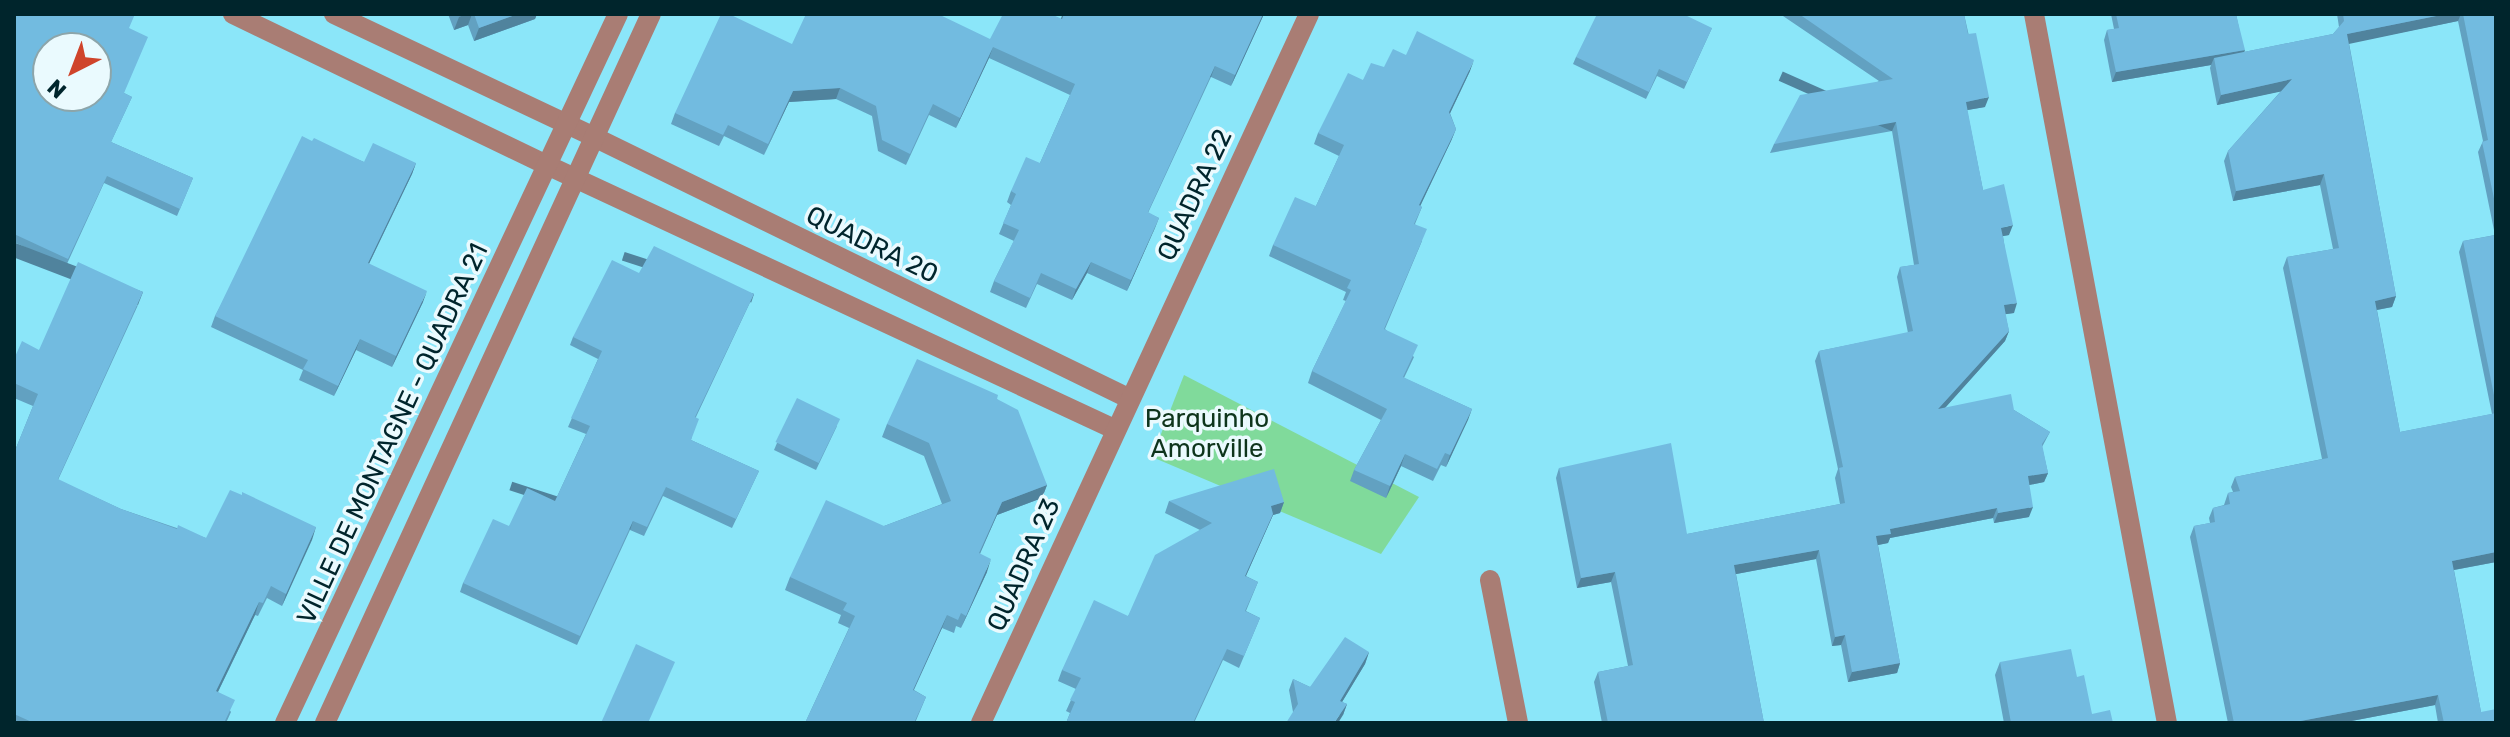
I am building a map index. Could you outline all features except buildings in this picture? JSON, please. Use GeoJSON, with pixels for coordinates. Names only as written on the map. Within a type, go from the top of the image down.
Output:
{"type":"FeatureCollection","features":[{"type":"Feature","properties":{"kind":"street"},"geometry":{"type":"LineString","coordinates":[[233,14],[549,166],[1114,429]]}},
{"type":"Feature","properties":{"kind":"street","name":"QUADRA 20"},"geometry":{"type":"LineString","coordinates":[[334,14],[594,137],[1128,398]]}},
{"type":"Feature","properties":{"kind":"street","name":"VILLE DE MONTAGNE - QUADRA 21"},"geometry":{"type":"LineString","coordinates":[[285,723],[618,14]]}},
{"type":"Feature","properties":{"kind":"street"},"geometry":{"type":"LineString","coordinates":[[325,723],[651,14]]}},
{"type":"Feature","properties":{"kind":"street","name":"QUADRA 22"},"geometry":{"type":"LineString","coordinates":[[1114,429],[1309,14]]}},
{"type":"Feature","properties":{"kind":"street"},"geometry":{"type":"LineString","coordinates":[[2034,14],[2167,723]]}},
{"type":"Feature","properties":{"kind":"street","name":"QUADRA 23"},"geometry":{"type":"LineString","coordinates":[[981,723],[1114,429]]}},
{"type":"Feature","properties":{"kind":"street"},"geometry":{"type":"LineString","coordinates":[[1490,580],[1518,723]]}},
{"type":"Feature","properties":{"kind":"green space","name":"Parquinho Amorville"},"geometry":{"type":"Polygon","coordinates":[[[1184,375],[1419,497],[1381,554],[1152,457],[1184,375]]]}}]}
